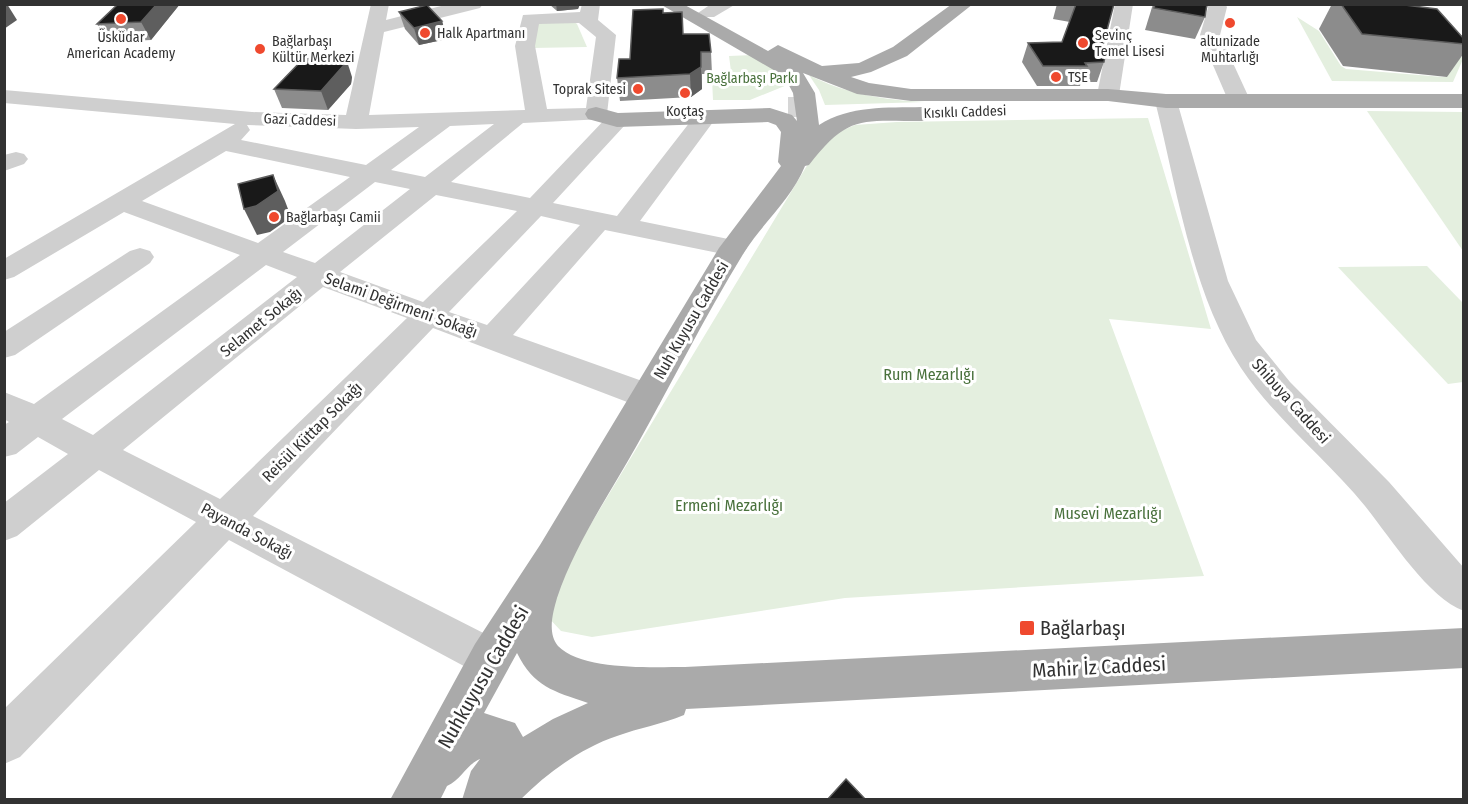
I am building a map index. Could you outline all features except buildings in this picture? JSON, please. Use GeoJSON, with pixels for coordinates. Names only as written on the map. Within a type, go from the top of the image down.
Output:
{"type":"FeatureCollection","features":[{"type":"Feature","properties":{"kind":"main road"},"geometry":{"type":"LineString","coordinates":[[669,4],[792,72],[805,75],[840,72],[879,64]]}},
{"type":"Feature","properties":{"kind":"main road"},"geometry":{"type":"LineString","coordinates":[[911,95],[875,81],[872,73],[879,64],[964,4]]}},
{"type":"Feature","properties":{"kind":"main road"},"geometry":{"type":"LineString","coordinates":[[698,9],[805,75]]}},
{"type":"Feature","properties":{"kind":"main road"},"geometry":{"type":"LineString","coordinates":[[606,117],[621,107],[752,102],[792,88],[805,75]]}},
{"type":"Feature","properties":{"kind":"main road","name":"Kısıklı Caddesi"},"geometry":{"type":"LineString","coordinates":[[805,75],[865,89],[911,95],[1108,95],[1166,101]]}},
{"type":"Feature","properties":{"kind":"main road","name":"Nuh Kuyusu Caddesi"},"geometry":{"type":"LineString","coordinates":[[554,557],[733,248],[789,175],[808,128],[805,75]]}},
{"type":"Feature","properties":{"kind":"main road","name":"Kısıklı Caddesi"},"geometry":{"type":"LineString","coordinates":[[789,175],[823,132],[843,121],[868,116],[1120,107],[1166,101],[1464,100]]}},
{"type":"Feature","properties":{"kind":"main road"},"geometry":{"type":"LineString","coordinates":[[815,107],[1166,101]]}},
{"type":"Feature","properties":{"kind":"main road"},"geometry":{"type":"LineString","coordinates":[[606,117],[788,107]]}},
{"type":"Feature","properties":{"kind":"main road"},"geometry":{"type":"LineString","coordinates":[[606,117],[705,118],[770,115],[784,120],[794,131],[789,175]]}},
{"type":"Feature","properties":{"kind":"main road"},"geometry":{"type":"LineString","coordinates":[[554,557],[537,602],[532,625],[532,640],[546,662],[584,681],[617,688],[735,686]]}},
{"type":"Feature","properties":{"kind":"main road","name":"Nuhkuyusu Caddesi"},"geometry":{"type":"LineString","coordinates":[[416,797],[490,658],[554,557]]}},
{"type":"Feature","properties":{"kind":"main road","name":"Mahir İz Caddesi"},"geometry":{"type":"LineString","coordinates":[[735,686],[1464,648]]}},
{"type":"Feature","properties":{"kind":"main road"},"geometry":{"type":"LineString","coordinates":[[486,800],[512,773],[541,749],[569,733],[645,704],[735,686]]}},
{"type":"Feature","properties":{"kind":"main road"},"geometry":{"type":"LineString","coordinates":[[416,797],[451,750],[466,740],[484,734],[500,739],[506,751],[502,766],[480,800]]}},
{"type":"Feature","properties":{"kind":"street"},"geometry":{"type":"LineString","coordinates":[[356,122],[380,4]]}},
{"type":"Feature","properties":{"kind":"street"},"geometry":{"type":"LineString","coordinates":[[375,28],[474,4]]}},
{"type":"Feature","properties":{"kind":"street"},"geometry":{"type":"LineString","coordinates":[[698,9],[727,4]]}},
{"type":"Feature","properties":{"kind":"street"},"geometry":{"type":"LineString","coordinates":[[1108,95],[1124,4]]}},
{"type":"Feature","properties":{"kind":"street"},"geometry":{"type":"LineString","coordinates":[[1214,4],[1218,7],[1210,35],[1239,100]]}},
{"type":"Feature","properties":{"kind":"street"},"geometry":{"type":"LineString","coordinates":[[527,117],[525,46],[530,19],[590,11],[588,22],[606,35],[606,117]]}},
{"type":"Feature","properties":{"kind":"street","name":"Gazi Caddesi"},"geometry":{"type":"LineString","coordinates":[[4,96],[252,119],[356,122],[606,117]]}},
{"type":"Feature","properties":{"kind":"street","name":"Shibuya Caddesi"},"geometry":{"type":"LineString","coordinates":[[1166,101],[1214,281],[1241,342],[1253,361],[1278,390],[1376,493],[1447,578],[1464,593]]}},
{"type":"Feature","properties":{"kind":"street","name":"Selamet Sokağı"},"geometry":{"type":"LineString","coordinates":[[4,525],[98,453],[429,187],[527,117]]}},
{"type":"Feature","properties":{"kind":"street","name":"Reisül Küttap Sokağı"},"geometry":{"type":"LineString","coordinates":[[4,741],[534,208],[606,117]]}},
{"type":"Feature","properties":{"kind":"street"},"geometry":{"type":"LineString","coordinates":[[492,339],[610,224],[705,118]]}},
{"type":"Feature","properties":{"kind":"street"},"geometry":{"type":"LineString","coordinates":[[4,271],[222,143],[252,119]]}},
{"type":"Feature","properties":{"kind":"street"},"geometry":{"type":"LineString","coordinates":[[4,444],[20,412],[260,253],[443,120]]}},
{"type":"Feature","properties":{"kind":"street"},"geometry":{"type":"LineString","coordinates":[[222,143],[733,248]]}},
{"type":"Feature","properties":{"kind":"street","name":"Selami Değirmeni Sokağı"},"geometry":{"type":"LineString","coordinates":[[122,202],[647,396]]}},
{"type":"Feature","properties":{"kind":"street"},"geometry":{"type":"LineString","coordinates":[[4,347],[140,257]]}},
{"type":"Feature","properties":{"kind":"street","name":"Payanda Sokağı"},"geometry":{"type":"LineString","coordinates":[[20,412],[490,658]]}},
{"type":"Feature","properties":{"kind":"green space"},"geometry":{"type":"Polygon","coordinates":[[[1297,17],[1319,31],[1341,66],[1346,69],[1447,76],[1446,36],[1463,59],[1453,82],[1332,81],[1297,17]]]}},
{"type":"Feature","properties":{"kind":"green space"},"geometry":{"type":"Polygon","coordinates":[[[571,20],[577,24],[587,47],[532,48],[538,23],[571,20]]]}},
{"type":"Feature","properties":{"kind":"green space","name":"Bağlarbaşı Parkı"},"geometry":{"type":"Polygon","coordinates":[[[753,55],[785,71],[787,85],[750,100],[713,100],[712,79],[732,79],[729,56],[753,55]]]}},
{"type":"Feature","properties":{"kind":"green space"},"geometry":{"type":"Polygon","coordinates":[[[809,75],[837,87],[866,95],[925,102],[825,105],[809,75]]]}},
{"type":"Feature","properties":{"kind":"green space"},"geometry":{"type":"Polygon","coordinates":[[[1367,111],[1463,112],[1463,251],[1367,111]]]}},
{"type":"Feature","properties":{"kind":"green space"},"geometry":{"type":"Polygon","coordinates":[[[1148,118],[1211,329],[1109,319],[1204,576],[845,598],[592,637],[561,631],[547,616],[559,577],[823,139],[855,125],[897,122],[1148,118]]]}},
{"type":"Feature","properties":{"kind":"green space"},"geometry":{"type":"Polygon","coordinates":[[[1427,266],[1463,303],[1463,382],[1448,384],[1338,267],[1427,266]]]}},
{"type":"Feature","properties":{"kind":"tunnel"},"geometry":{"type":"LineString","coordinates":[[788,107],[815,107]]}},
{"type":"Feature","properties":{"kind":"place","name":"Üsküdar American Academy"},"geometry":{"type":"Point","coordinates":[121,19]}},
{"type":"Feature","properties":{"kind":"place","name":"altunizade Muhtarlığı"},"geometry":{"type":"Point","coordinates":[1230,23]}},
{"type":"Feature","properties":{"kind":"place","name":"Halk Apartmanı"},"geometry":{"type":"Point","coordinates":[425,33]}},
{"type":"Feature","properties":{"kind":"place","name":"Sevinç Temel Lisesi"},"geometry":{"type":"Point","coordinates":[1083,43]}},
{"type":"Feature","properties":{"kind":"place","name":"Bağlarbaşı Kültür Merkezi"},"geometry":{"type":"Point","coordinates":[260,49]}},
{"type":"Feature","properties":{"kind":"place","name":"TSE"},"geometry":{"type":"Point","coordinates":[1056,77]}},
{"type":"Feature","properties":{"kind":"place","name":"Toprak Sitesi"},"geometry":{"type":"Point","coordinates":[638,89]}},
{"type":"Feature","properties":{"kind":"place","name":"Koçtaş"},"geometry":{"type":"Point","coordinates":[685,93]}},
{"type":"Feature","properties":{"kind":"place","name":"Bağlarbaşı Camii"},"geometry":{"type":"Point","coordinates":[274,217]}},
{"type":"Feature","properties":{"kind":"place","name":"Bağlarbaşı"},"geometry":{"type":"Point","coordinates":[1027,628]}},
{"type":"Feature","properties":{"kind":"park label","name":"Rum Mezarlığı"},"geometry":{"type":"Point","coordinates":[929,374]}},
{"type":"Feature","properties":{"kind":"park label","name":"Ermeni Mezarlığı"},"geometry":{"type":"Point","coordinates":[729,505]}},
{"type":"Feature","properties":{"kind":"park label","name":"Musevi Mezarlığı"},"geometry":{"type":"Point","coordinates":[1108,513]}}]}
